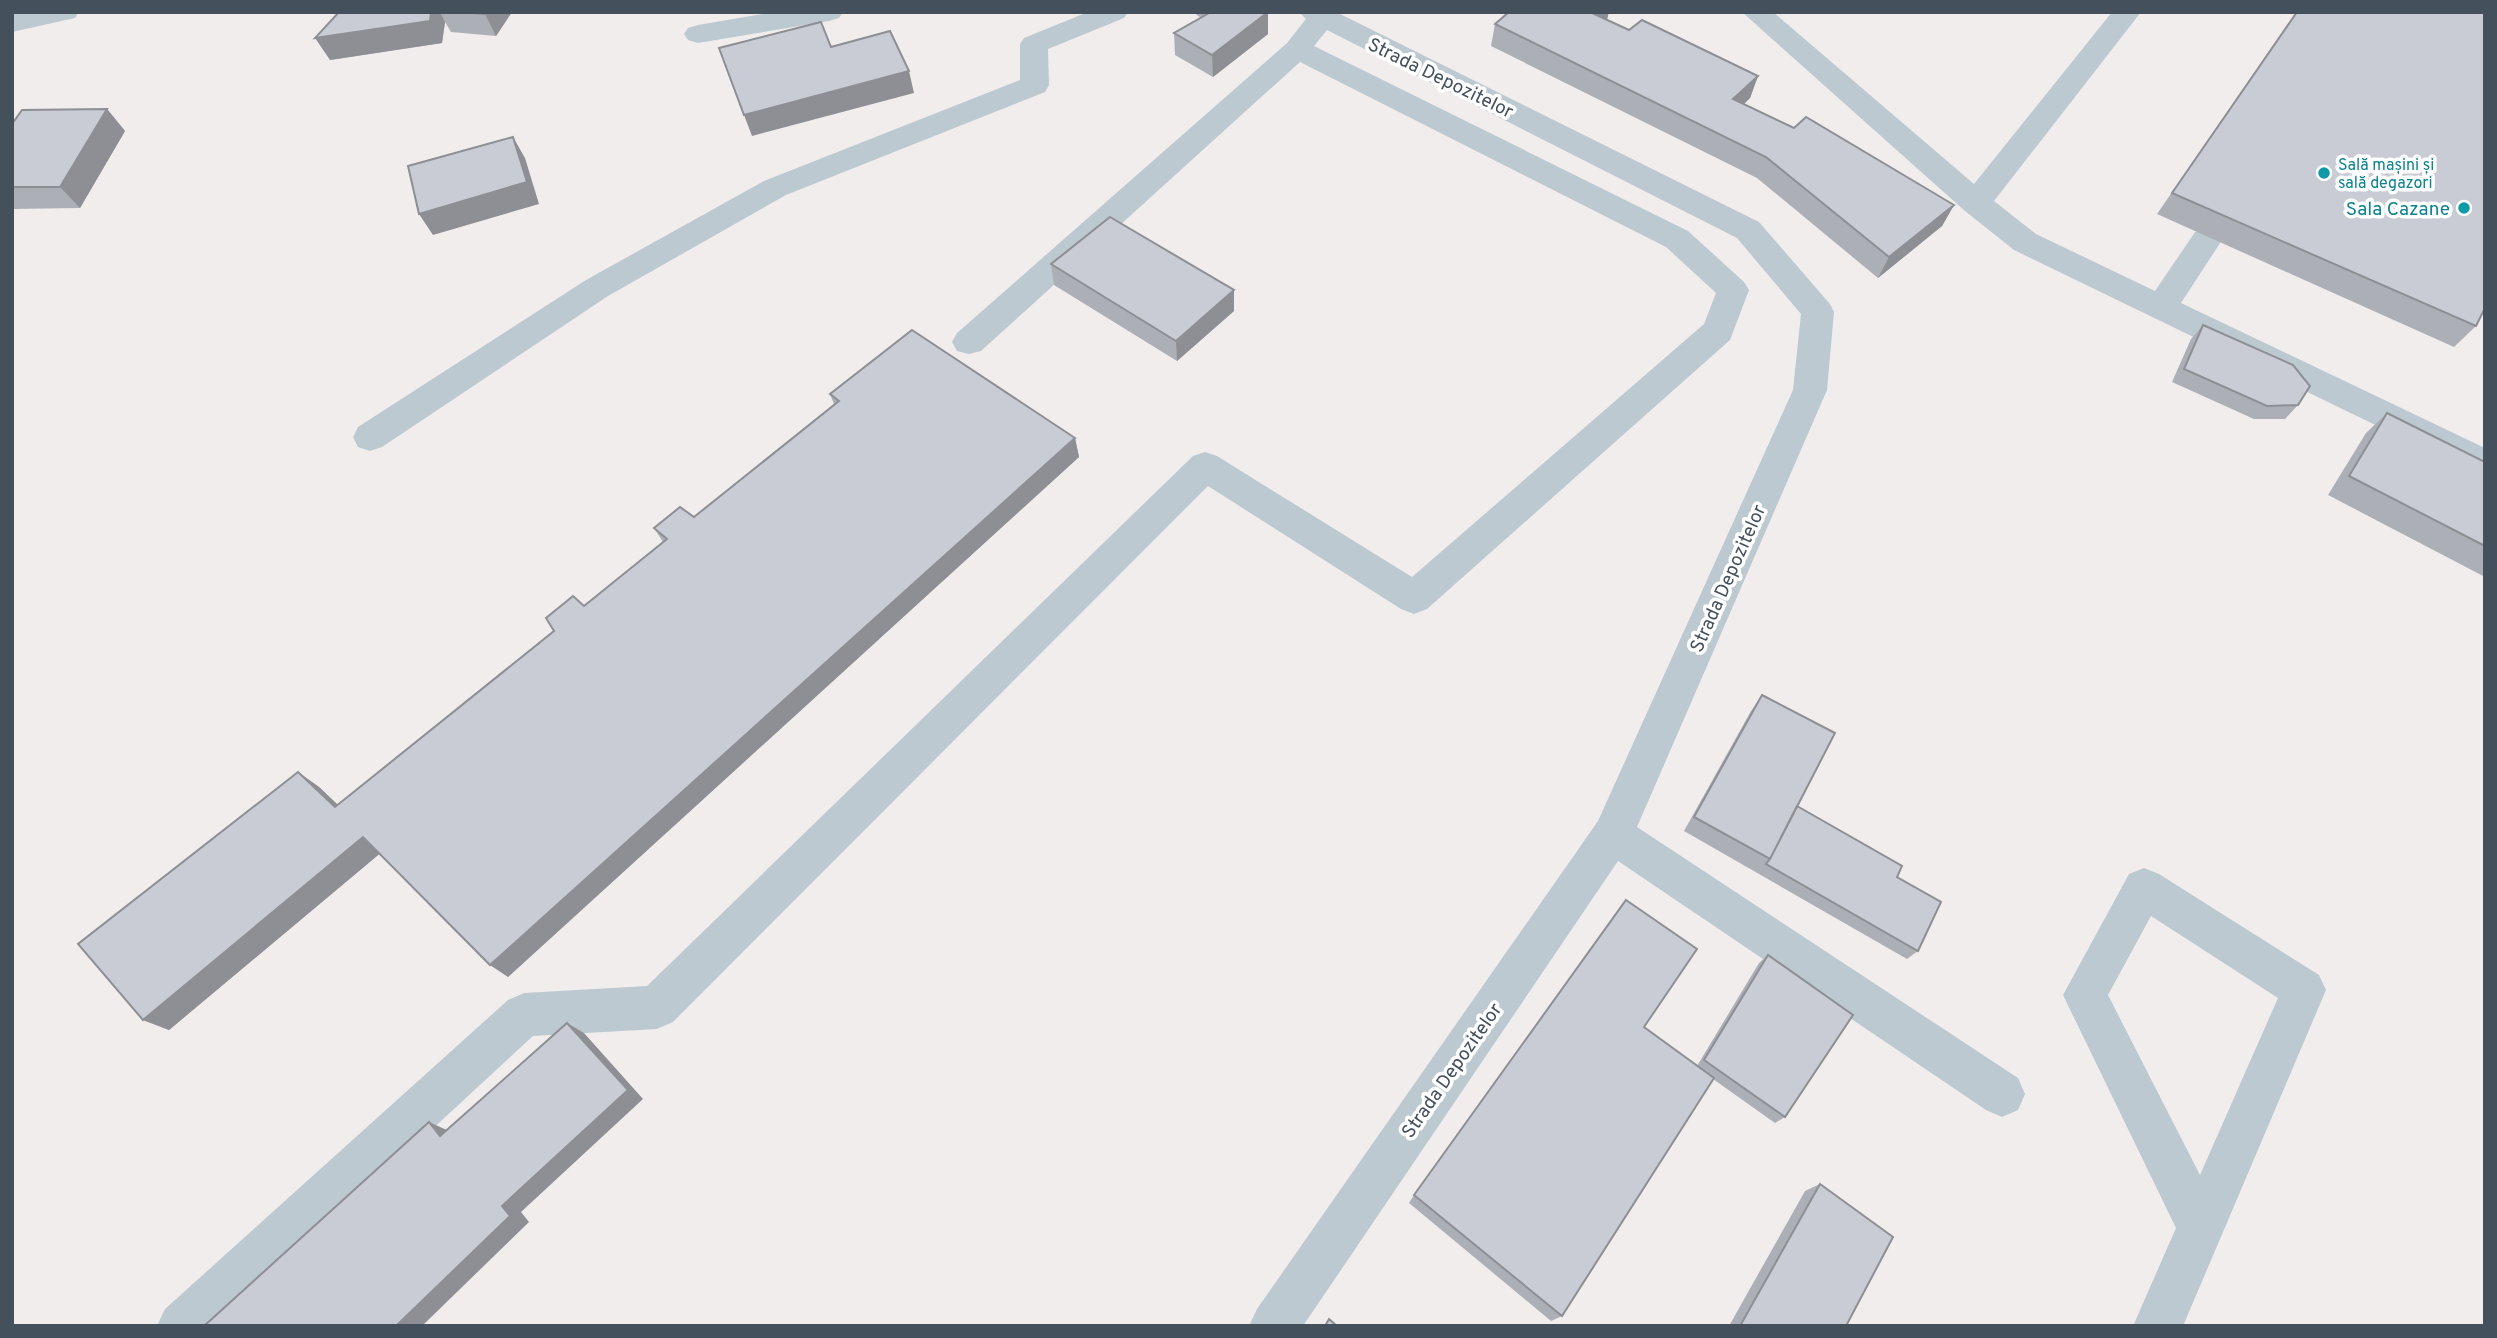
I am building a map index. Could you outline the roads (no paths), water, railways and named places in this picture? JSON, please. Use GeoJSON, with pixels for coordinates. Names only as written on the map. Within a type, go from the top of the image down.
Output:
{"type":"FeatureCollection","features":[{"type":"Feature","properties":{"kind":"lane"},"geometry":{"type":"LineString","coordinates":[[12,23],[65,12]]}},
{"type":"Feature","properties":{"kind":"lane"},"geometry":{"type":"LineString","coordinates":[[698,34],[829,12]]}},
{"type":"Feature","properties":{"kind":"lane"},"geometry":{"type":"LineString","coordinates":[[370,437],[597,288],[775,188],[1035,85],[1034,44],[1114,12]]}},
{"type":"Feature","properties":{"kind":"lane"},"geometry":{"type":"LineString","coordinates":[[1756,12],[1976,203],[2025,242],[2485,464]]}},
{"type":"Feature","properties":{"kind":"lane"},"geometry":{"type":"LineString","coordinates":[[1976,203],[2127,12]]}},
{"type":"Feature","properties":{"kind":"lane"},"geometry":{"type":"LineString","coordinates":[[968,342],[1297,49],[1318,15]]}},
{"type":"Feature","properties":{"kind":"lane","name":"Strada Depozitelor"},"geometry":{"type":"LineString","coordinates":[[1274,1326],[1614,834],[1810,390],[1818,312],[1748,230],[1318,15]]}},
{"type":"Feature","properties":{"kind":"lane"},"geometry":{"type":"LineString","coordinates":[[182,1326],[524,1015],[657,1007],[1205,466],[1414,598],[1718,331],[1733,290],[1677,239],[1297,49]]}},
{"type":"Feature","properties":{"kind":"lane"},"geometry":{"type":"LineString","coordinates":[[2161,308],[2206,240]]}},
{"type":"Feature","properties":{"kind":"lane"},"geometry":{"type":"LineString","coordinates":[[1614,834],[2002,1094]]}},
{"type":"Feature","properties":{"kind":"lane"},"geometry":{"type":"LineString","coordinates":[[2158,1326],[2201,1228],[2304,990],[2144,888],[2084,995],[2201,1228]]}},
{"type":"Feature","properties":{"kind":"place","name":"Sală mașini și sală degazori"},"geometry":{"type":"Point","coordinates":[2324,173]}},
{"type":"Feature","properties":{"kind":"place","name":"Sala Cazane"},"geometry":{"type":"Point","coordinates":[2464,208]}}]}
